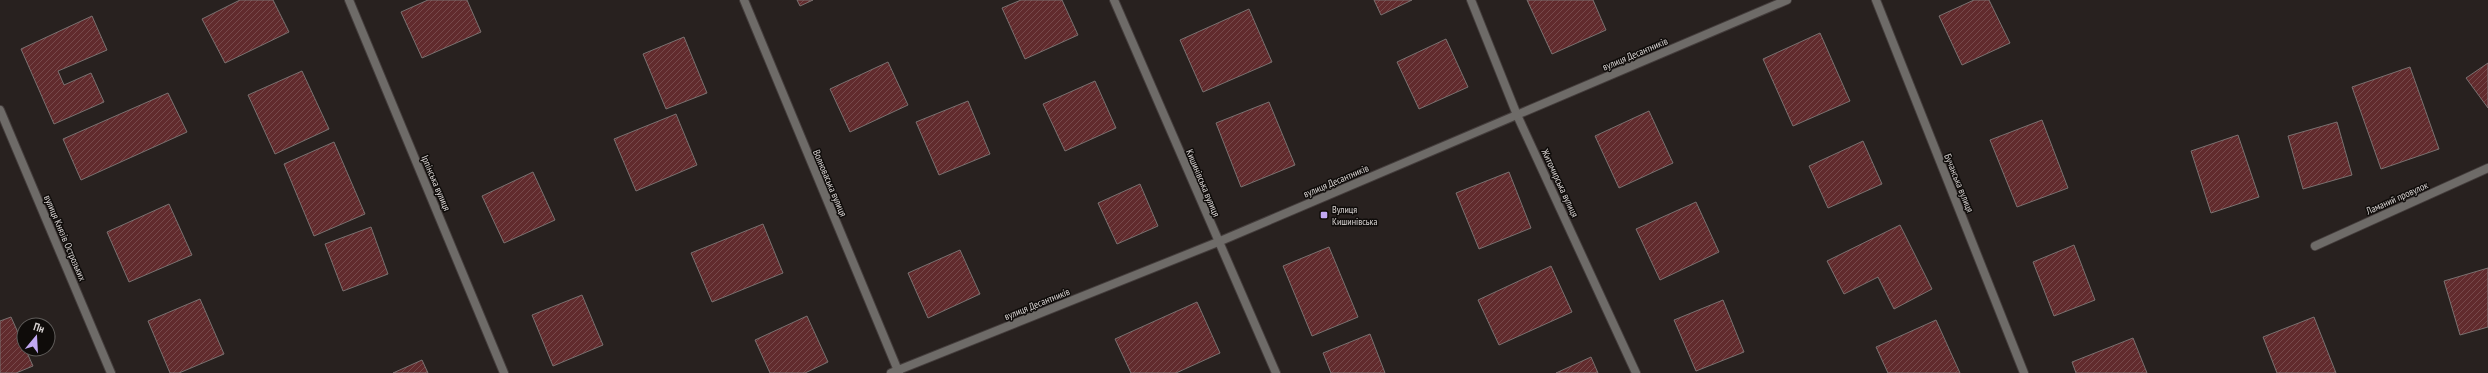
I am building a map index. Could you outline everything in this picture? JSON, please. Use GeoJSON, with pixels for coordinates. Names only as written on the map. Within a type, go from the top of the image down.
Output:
{"type":"FeatureCollection","features":[{"type":"Feature","properties":{"kind":"street","name":"Ірпінська вулиця"},"geometry":{"type":"LineString","coordinates":[[349,0],[504,373]]}},
{"type":"Feature","properties":{"kind":"street","name":"Волноваська вулиця"},"geometry":{"type":"LineString","coordinates":[[744,0],[896,372]]}},
{"type":"Feature","properties":{"kind":"street","name":"Кишинівська вулиця"},"geometry":{"type":"LineString","coordinates":[[1114,0],[1276,373]]}},
{"type":"Feature","properties":{"kind":"street","name":"Житомирська вулиця"},"geometry":{"type":"LineString","coordinates":[[1471,0],[1517,115],[1636,373]]}},
{"type":"Feature","properties":{"kind":"street","name":"вулиця Десантників"},"geometry":{"type":"LineString","coordinates":[[896,372],[1218,242],[1787,0]]}},
{"type":"Feature","properties":{"kind":"street","name":"Бучанська вулиця"},"geometry":{"type":"LineString","coordinates":[[1876,0],[2024,373]]}},
{"type":"Feature","properties":{"kind":"street","name":"вулиця Князів Острозьких"},"geometry":{"type":"LineString","coordinates":[[0,110],[111,373]]}},
{"type":"Feature","properties":{"kind":"street","name":"Ламаний провулок"},"geometry":{"type":"LineString","coordinates":[[2315,246],[2488,168]]}},
{"type":"Feature","properties":{"kind":"building"},"geometry":{"type":"Polygon","coordinates":[[[240,0],[273,0],[289,32],[225,63],[202,19],[240,0]]]}},
{"type":"Feature","properties":{"kind":"building"},"geometry":{"type":"Polygon","coordinates":[[[428,0],[467,0],[481,32],[422,58],[401,12],[428,0]]]}},
{"type":"Feature","properties":{"kind":"building"},"geometry":{"type":"Polygon","coordinates":[[[797,0],[813,0],[800,6],[797,0]]]}},
{"type":"Feature","properties":{"kind":"building"},"geometry":{"type":"Polygon","coordinates":[[[1021,0],[1062,0],[1078,35],[1025,59],[1002,8],[1021,0]]]}},
{"type":"Feature","properties":{"kind":"building"},"geometry":{"type":"Polygon","coordinates":[[[1374,0],[1412,0],[1381,15],[1374,0]]]}},
{"type":"Feature","properties":{"kind":"building"},"geometry":{"type":"Polygon","coordinates":[[[1527,0],[1593,0],[1606,30],[1552,54],[1527,0]]]}},
{"type":"Feature","properties":{"kind":"building"},"geometry":{"type":"Polygon","coordinates":[[[1974,0],[1989,0],[2010,43],[1962,65],[1939,16],[1974,0]]]}},
{"type":"Feature","properties":{"kind":"building"},"geometry":{"type":"Polygon","coordinates":[[[1249,9],[1272,62],[1203,92],[1180,40],[1249,9]]]}},
{"type":"Feature","properties":{"kind":"building"},"geometry":{"type":"Polygon","coordinates":[[[92,16],[107,50],[58,71],[64,85],[91,73],[104,102],[54,124],[21,49],[92,16]]]}},
{"type":"Feature","properties":{"kind":"building"},"geometry":{"type":"Polygon","coordinates":[[[1820,33],[1850,101],[1793,126],[1763,59],[1820,33]]]}},
{"type":"Feature","properties":{"kind":"building"},"geometry":{"type":"Polygon","coordinates":[[[684,37],[707,93],[666,109],[643,54],[684,37]]]}},
{"type":"Feature","properties":{"kind":"building"},"geometry":{"type":"Polygon","coordinates":[[[1446,39],[1468,87],[1419,109],[1397,62],[1446,39]]]}},
{"type":"Feature","properties":{"kind":"building"},"geometry":{"type":"Polygon","coordinates":[[[888,62],[908,105],[850,132],[830,89],[888,62]]]}},
{"type":"Feature","properties":{"kind":"building"},"geometry":{"type":"Polygon","coordinates":[[[2488,63],[2488,108],[2466,78],[2488,63]]]}},
{"type":"Feature","properties":{"kind":"building"},"geometry":{"type":"Polygon","coordinates":[[[2410,67],[2439,149],[2381,169],[2352,87],[2410,67]]]}},
{"type":"Feature","properties":{"kind":"building"},"geometry":{"type":"Polygon","coordinates":[[[302,71],[329,129],[275,154],[248,95],[302,71]]]}},
{"type":"Feature","properties":{"kind":"building"},"geometry":{"type":"Polygon","coordinates":[[[1095,81],[1116,128],[1065,151],[1043,104],[1095,81]]]}},
{"type":"Feature","properties":{"kind":"building"},"geometry":{"type":"Polygon","coordinates":[[[168,93],[187,132],[81,180],[63,139],[168,93]]]}},
{"type":"Feature","properties":{"kind":"building"},"geometry":{"type":"Polygon","coordinates":[[[968,101],[990,154],[939,175],[916,122],[968,101]]]}},
{"type":"Feature","properties":{"kind":"building"},"geometry":{"type":"Polygon","coordinates":[[[1269,102],[1295,165],[1241,187],[1216,123],[1269,102]]]}},
{"type":"Feature","properties":{"kind":"building"},"geometry":{"type":"Polygon","coordinates":[[[1649,111],[1673,163],[1619,188],[1595,136],[1649,111]]]}},
{"type":"Feature","properties":{"kind":"building"},"geometry":{"type":"Polygon","coordinates":[[[676,114],[697,165],[636,191],[614,139],[676,114]]]}},
{"type":"Feature","properties":{"kind":"building"},"geometry":{"type":"Polygon","coordinates":[[[2042,120],[2068,188],[2017,207],[1990,140],[2042,120]]]}},
{"type":"Feature","properties":{"kind":"building"},"geometry":{"type":"Polygon","coordinates":[[[2337,122],[2352,175],[2303,189],[2288,136],[2337,122]]]}},
{"type":"Feature","properties":{"kind":"building"},"geometry":{"type":"Polygon","coordinates":[[[2238,135],[2259,197],[2211,213],[2191,151],[2238,135]]]}},
{"type":"Feature","properties":{"kind":"building"},"geometry":{"type":"Polygon","coordinates":[[[1863,141],[1882,184],[1828,208],[1809,166],[1863,141]]]}},
{"type":"Feature","properties":{"kind":"building"},"geometry":{"type":"Polygon","coordinates":[[[334,142],[365,214],[314,236],[284,164],[334,142]]]}},
{"type":"Feature","properties":{"kind":"building"},"geometry":{"type":"Polygon","coordinates":[[[533,172],[555,220],[504,243],[482,196],[533,172]]]}},
{"type":"Feature","properties":{"kind":"building"},"geometry":{"type":"Polygon","coordinates":[[[1509,172],[1531,228],[1479,249],[1456,193],[1509,172]]]}},
{"type":"Feature","properties":{"kind":"building"},"geometry":{"type":"Polygon","coordinates":[[[1140,184],[1158,226],[1117,244],[1098,203],[1140,184]]]}},
{"type":"Feature","properties":{"kind":"building"},"geometry":{"type":"Polygon","coordinates":[[[1696,202],[1719,252],[1660,280],[1636,229],[1696,202]]]}},
{"type":"Feature","properties":{"kind":"building"},"geometry":{"type":"Polygon","coordinates":[[[169,204],[192,255],[129,282],[107,232],[169,204]]]}},
{"type":"Feature","properties":{"kind":"building"},"geometry":{"type":"Polygon","coordinates":[[[763,224],[783,273],[712,302],[691,253],[763,224]]]}},
{"type":"Feature","properties":{"kind":"building"},"geometry":{"type":"Polygon","coordinates":[[[1900,225],[1932,289],[1894,309],[1878,277],[1844,294],[1827,261],[1900,225]]]}},
{"type":"Feature","properties":{"kind":"building"},"geometry":{"type":"Polygon","coordinates":[[[371,227],[388,274],[343,291],[325,244],[371,227]]]}},
{"type":"Feature","properties":{"kind":"building"},"geometry":{"type":"Polygon","coordinates":[[[2074,245],[2095,300],[2054,316],[2033,262],[2074,245]]]}},
{"type":"Feature","properties":{"kind":"building"},"geometry":{"type":"Polygon","coordinates":[[[1329,247],[1358,317],[1312,336],[1283,266],[1329,247]]]}},
{"type":"Feature","properties":{"kind":"building"},"geometry":{"type":"Polygon","coordinates":[[[960,250],[980,294],[928,318],[908,273],[960,250]]]}},
{"type":"Feature","properties":{"kind":"building"},"geometry":{"type":"Polygon","coordinates":[[[1551,266],[1572,312],[1499,345],[1478,300],[1551,266]]]}},
{"type":"Feature","properties":{"kind":"building"},"geometry":{"type":"Polygon","coordinates":[[[2488,268],[2488,327],[2460,335],[2444,281],[2488,268]]]}},
{"type":"Feature","properties":{"kind":"building"},"geometry":{"type":"Polygon","coordinates":[[[582,295],[603,345],[553,366],[532,315],[582,295]]]}},
{"type":"Feature","properties":{"kind":"building"},"geometry":{"type":"Polygon","coordinates":[[[200,299],[224,354],[179,373],[170,373],[148,321],[200,299]]]}},
{"type":"Feature","properties":{"kind":"building"},"geometry":{"type":"Polygon","coordinates":[[[1723,300],[1744,352],[1696,371],[1674,320],[1723,300]]]}},
{"type":"Feature","properties":{"kind":"building"},"geometry":{"type":"Polygon","coordinates":[[[1197,302],[1220,353],[1176,373],[1131,373],[1115,339],[1197,302]]]}},
{"type":"Feature","properties":{"kind":"building"},"geometry":{"type":"Polygon","coordinates":[[[807,316],[828,362],[805,373],[770,373],[755,340],[807,316]]]}},
{"type":"Feature","properties":{"kind":"building"},"geometry":{"type":"Polygon","coordinates":[[[11,317],[16,328],[16,357],[29,357],[33,366],[16,373],[0,373],[0,321],[11,317]]]}},
{"type":"Feature","properties":{"kind":"building"},"geometry":{"type":"Polygon","coordinates":[[[2314,317],[2336,373],[2277,373],[2263,337],[2314,317]]]}},
{"type":"Feature","properties":{"kind":"building"},"geometry":{"type":"Polygon","coordinates":[[[1936,320],[1960,373],[1888,373],[1876,347],[1936,320]]]}},
{"type":"Feature","properties":{"kind":"building"},"geometry":{"type":"Polygon","coordinates":[[[1370,334],[1385,373],[1331,373],[1323,353],[1370,334]]]}},
{"type":"Feature","properties":{"kind":"building"},"geometry":{"type":"Polygon","coordinates":[[[2133,338],[2147,373],[2076,373],[2072,362],[2133,338]]]}},
{"type":"Feature","properties":{"kind":"building"},"geometry":{"type":"Polygon","coordinates":[[[1591,357],[1598,373],[1556,373],[1591,357]]]}},
{"type":"Feature","properties":{"kind":"building"},"geometry":{"type":"Polygon","coordinates":[[[422,360],[428,373],[393,373],[422,360]]]}},
{"type":"Feature","properties":{"kind":"place","name":"Вулиця Кишинівська"},"geometry":{"type":"Point","coordinates":[1324,215]}}]}
